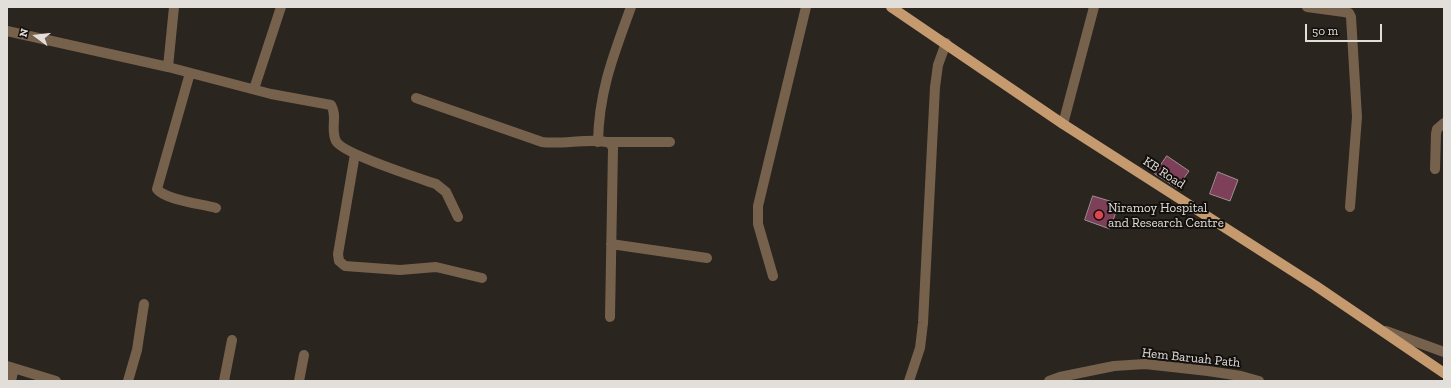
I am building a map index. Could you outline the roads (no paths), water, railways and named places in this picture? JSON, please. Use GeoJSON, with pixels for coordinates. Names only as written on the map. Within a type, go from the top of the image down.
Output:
{"type":"FeatureCollection","features":[{"type":"Feature","properties":{"kind":"main road","name":"KB Road"},"geometry":{"type":"LineString","coordinates":[[897,9],[1063,124],[1316,286],[1444,373]]}},
{"type":"Feature","properties":{"kind":"street"},"geometry":{"type":"LineString","coordinates":[[168,68],[174,7]]}},
{"type":"Feature","properties":{"kind":"street"},"geometry":{"type":"LineString","coordinates":[[254,89],[281,7]]}},
{"type":"Feature","properties":{"kind":"street"},"geometry":{"type":"LineString","coordinates":[[602,142],[598,120],[604,85],[631,7]]}},
{"type":"Feature","properties":{"kind":"street"},"geometry":{"type":"LineString","coordinates":[[773,276],[758,224],[758,206],[806,7]]}},
{"type":"Feature","properties":{"kind":"street"},"geometry":{"type":"LineString","coordinates":[[1063,124],[1094,7]]}},
{"type":"Feature","properties":{"kind":"street"},"geometry":{"type":"LineString","coordinates":[[1307,7],[1349,13],[1351,17],[1357,118],[1350,207]]}},
{"type":"Feature","properties":{"kind":"street"},"geometry":{"type":"LineString","coordinates":[[7,31],[254,89],[332,105],[335,113],[333,127],[337,142],[355,154],[436,184],[446,192],[458,217]]}},
{"type":"Feature","properties":{"kind":"street"},"geometry":{"type":"LineString","coordinates":[[909,381],[920,348],[923,323],[934,86],[938,65],[946,43]]}},
{"type":"Feature","properties":{"kind":"street"},"geometry":{"type":"LineString","coordinates":[[190,73],[157,189],[160,193],[168,196],[216,208]]}},
{"type":"Feature","properties":{"kind":"street"},"geometry":{"type":"LineString","coordinates":[[416,98],[542,142],[554,144],[670,142]]}},
{"type":"Feature","properties":{"kind":"street"},"geometry":{"type":"LineString","coordinates":[[1435,169],[1436,134],[1437,129],[1444,123]]}},
{"type":"Feature","properties":{"kind":"street"},"geometry":{"type":"LineString","coordinates":[[602,142],[610,143],[613,148],[610,317]]}},
{"type":"Feature","properties":{"kind":"street"},"geometry":{"type":"LineString","coordinates":[[355,154],[338,254],[339,261],[345,266],[400,270],[436,267],[482,278]]}},
{"type":"Feature","properties":{"kind":"street"},"geometry":{"type":"LineString","coordinates":[[611,244],[707,258]]}},
{"type":"Feature","properties":{"kind":"street"},"geometry":{"type":"LineString","coordinates":[[128,381],[138,350],[144,304]]}},
{"type":"Feature","properties":{"kind":"street"},"geometry":{"type":"LineString","coordinates":[[1378,329],[1444,352]]}},
{"type":"Feature","properties":{"kind":"street"},"geometry":{"type":"LineString","coordinates":[[224,381],[232,340]]}},
{"type":"Feature","properties":{"kind":"street"},"geometry":{"type":"LineString","coordinates":[[299,381],[304,355]]}},
{"type":"Feature","properties":{"kind":"street","name":"Hem Baruah Path"},"geometry":{"type":"LineString","coordinates":[[1049,381],[1114,366],[1145,364],[1208,371],[1241,376],[1259,381]]}},
{"type":"Feature","properties":{"kind":"street"},"geometry":{"type":"LineString","coordinates":[[11,381],[10,367],[56,381]]}},
{"type":"Feature","properties":{"kind":"place","name":"Niramoy Hospital and Research Centre"},"geometry":{"type":"Point","coordinates":[1099,215]}}]}
